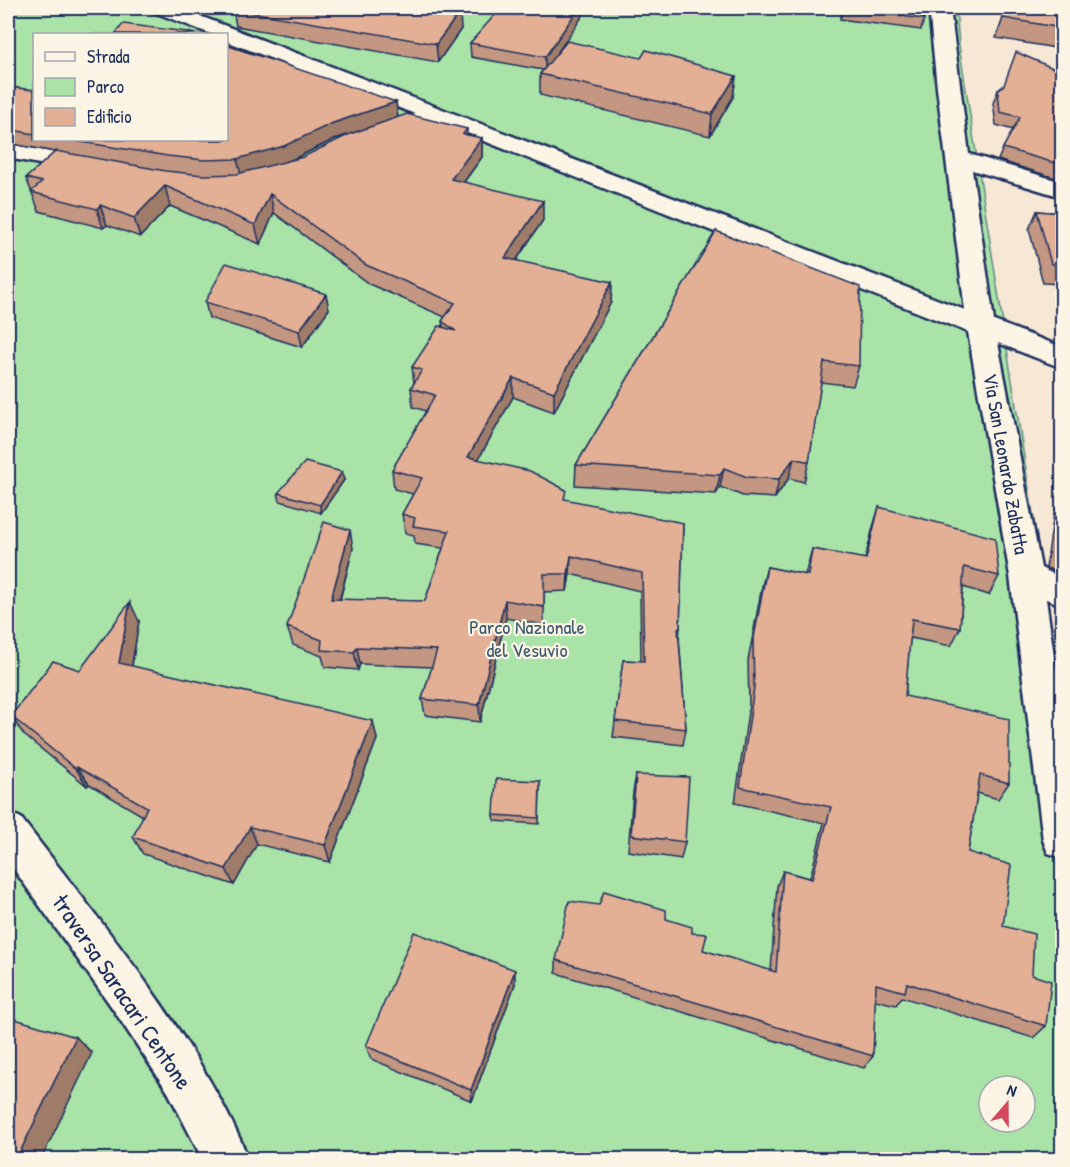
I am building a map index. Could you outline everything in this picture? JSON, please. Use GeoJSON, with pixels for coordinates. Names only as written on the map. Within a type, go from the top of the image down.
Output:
{"type":"FeatureCollection","features":[{"type":"Feature","properties":{"kind":"street"},"geometry":{"type":"LineString","coordinates":[[161,8],[226,33]]}},
{"type":"Feature","properties":{"kind":"street","name":"Via San Leonardo Zabatta"},"geometry":{"type":"LineString","coordinates":[[940,8],[948,88],[981,328],[1026,576],[1062,840]]}},
{"type":"Feature","properties":{"kind":"street"},"geometry":{"type":"LineString","coordinates":[[228,34],[1062,358]]}},
{"type":"Feature","properties":{"kind":"street"},"geometry":{"type":"LineString","coordinates":[[363,138],[437,114]]}},
{"type":"Feature","properties":{"kind":"street"},"geometry":{"type":"LineString","coordinates":[[8,151],[114,171]]}},
{"type":"Feature","properties":{"kind":"street"},"geometry":{"type":"LineString","coordinates":[[957,158],[1062,190]]}},
{"type":"Feature","properties":{"kind":"street"},"geometry":{"type":"LineString","coordinates":[[1026,576],[1062,592]]}},
{"type":"Feature","properties":{"kind":"street","name":"traversa Saracari Centone"},"geometry":{"type":"LineString","coordinates":[[8,830],[126,991],[183,1077],[228,1160]]}},
{"type":"Feature","properties":{"kind":"green space","name":"Parco Nazionale del Vesuvio"},"geometry":{"type":"Polygon","coordinates":[[[8,8],[956,8],[959,45],[1062,698],[1062,1159],[8,1159],[8,8]]]}},
{"type":"Feature","properties":{"kind":"building"},"geometry":{"type":"Polygon","coordinates":[[[435,8],[460,12],[436,44],[233,9],[435,8]]]}},
{"type":"Feature","properties":{"kind":"building"},"geometry":{"type":"Polygon","coordinates":[[[501,8],[579,8],[545,57],[470,43],[501,8]]]}},
{"type":"Feature","properties":{"kind":"building"},"geometry":{"type":"Polygon","coordinates":[[[843,8],[923,8],[924,19],[843,8]]]}},
{"type":"Feature","properties":{"kind":"building"},"geometry":{"type":"Polygon","coordinates":[[[1008,8],[1062,8],[1062,28],[1003,18],[1008,8]]]}},
{"type":"Feature","properties":{"kind":"building"},"geometry":{"type":"Polygon","coordinates":[[[123,24],[191,33],[116,33],[123,24]]]}},
{"type":"Feature","properties":{"kind":"building"},"geometry":{"type":"Polygon","coordinates":[[[567,41],[641,58],[646,50],[736,76],[712,114],[540,74],[567,41]]]}},
{"type":"Feature","properties":{"kind":"building"},"geometry":{"type":"Polygon","coordinates":[[[228,46],[396,102],[333,123],[284,146],[237,159],[205,160],[75,141],[228,141],[228,46]]]}},
{"type":"Feature","properties":{"kind":"building"},"geometry":{"type":"Polygon","coordinates":[[[1016,52],[1062,72],[1062,165],[1003,148],[1020,117],[1000,112],[998,90],[1004,85],[1016,52]]]}},
{"type":"Feature","properties":{"kind":"building"},"geometry":{"type":"Polygon","coordinates":[[[8,87],[33,90],[33,134],[8,129],[8,87]]]}},
{"type":"Feature","properties":{"kind":"building"},"geometry":{"type":"Polygon","coordinates":[[[407,114],[467,129],[463,134],[482,138],[451,179],[543,201],[505,258],[612,282],[554,392],[513,378],[468,457],[530,471],[566,490],[564,499],[683,523],[680,628],[678,628],[686,729],[615,721],[623,660],[644,661],[642,573],[571,556],[568,574],[544,574],[544,607],[505,600],[479,705],[422,699],[437,650],[357,647],[354,652],[321,650],[322,640],[287,627],[324,522],[350,530],[331,599],[425,601],[449,531],[413,526],[415,518],[402,514],[422,478],[392,470],[435,395],[411,388],[422,370],[412,367],[439,326],[456,331],[442,321],[455,303],[366,265],[270,194],[255,225],[165,186],[134,218],[100,205],[97,209],[31,192],[42,182],[26,178],[56,151],[166,171],[204,175],[237,174],[303,157],[350,134],[407,114]]]}},
{"type":"Feature","properties":{"kind":"building"},"geometry":{"type":"Polygon","coordinates":[[[1037,211],[1062,213],[1062,265],[1051,264],[1037,211]]]}},
{"type":"Feature","properties":{"kind":"building"},"geometry":{"type":"Polygon","coordinates":[[[716,231],[860,287],[859,366],[824,362],[809,462],[794,458],[779,479],[747,477],[724,468],[720,475],[576,465],[716,231]]]}},
{"type":"Feature","properties":{"kind":"building"},"geometry":{"type":"Polygon","coordinates":[[[226,263],[326,294],[299,331],[205,302],[226,263]]]}},
{"type":"Feature","properties":{"kind":"building"},"geometry":{"type":"Polygon","coordinates":[[[305,462],[342,472],[320,505],[278,493],[305,462]]]}},
{"type":"Feature","properties":{"kind":"building"},"geometry":{"type":"Polygon","coordinates":[[[879,507],[995,538],[999,576],[964,567],[960,628],[912,619],[905,696],[1009,719],[1009,783],[980,775],[968,852],[1011,865],[1003,926],[1034,934],[1032,975],[1051,981],[1046,1026],[907,983],[905,992],[876,984],[873,1056],[556,960],[569,901],[599,905],[604,891],[666,910],[666,919],[692,927],[692,933],[707,934],[703,950],[776,972],[783,871],[812,879],[831,807],[740,787],[754,687],[753,643],[767,567],[808,575],[812,549],[866,559],[879,507]]]}},
{"type":"Feature","properties":{"kind":"building"},"geometry":{"type":"Polygon","coordinates":[[[130,602],[119,663],[373,721],[325,845],[250,827],[226,869],[133,837],[147,807],[77,767],[76,769],[11,716],[53,661],[80,670],[130,602]]]}},
{"type":"Feature","properties":{"kind":"building"},"geometry":{"type":"Polygon","coordinates":[[[636,775],[689,777],[685,842],[631,835],[636,775]]]}},
{"type":"Feature","properties":{"kind":"building"},"geometry":{"type":"Polygon","coordinates":[[[496,779],[540,781],[539,818],[494,815],[496,779]]]}},
{"type":"Feature","properties":{"kind":"building"},"geometry":{"type":"Polygon","coordinates":[[[414,932],[515,970],[471,1090],[366,1046],[414,932]]]}},
{"type":"Feature","properties":{"kind":"building"},"geometry":{"type":"Polygon","coordinates":[[[8,1017],[76,1037],[16,1160],[8,1160],[8,1017]]]}}]}
